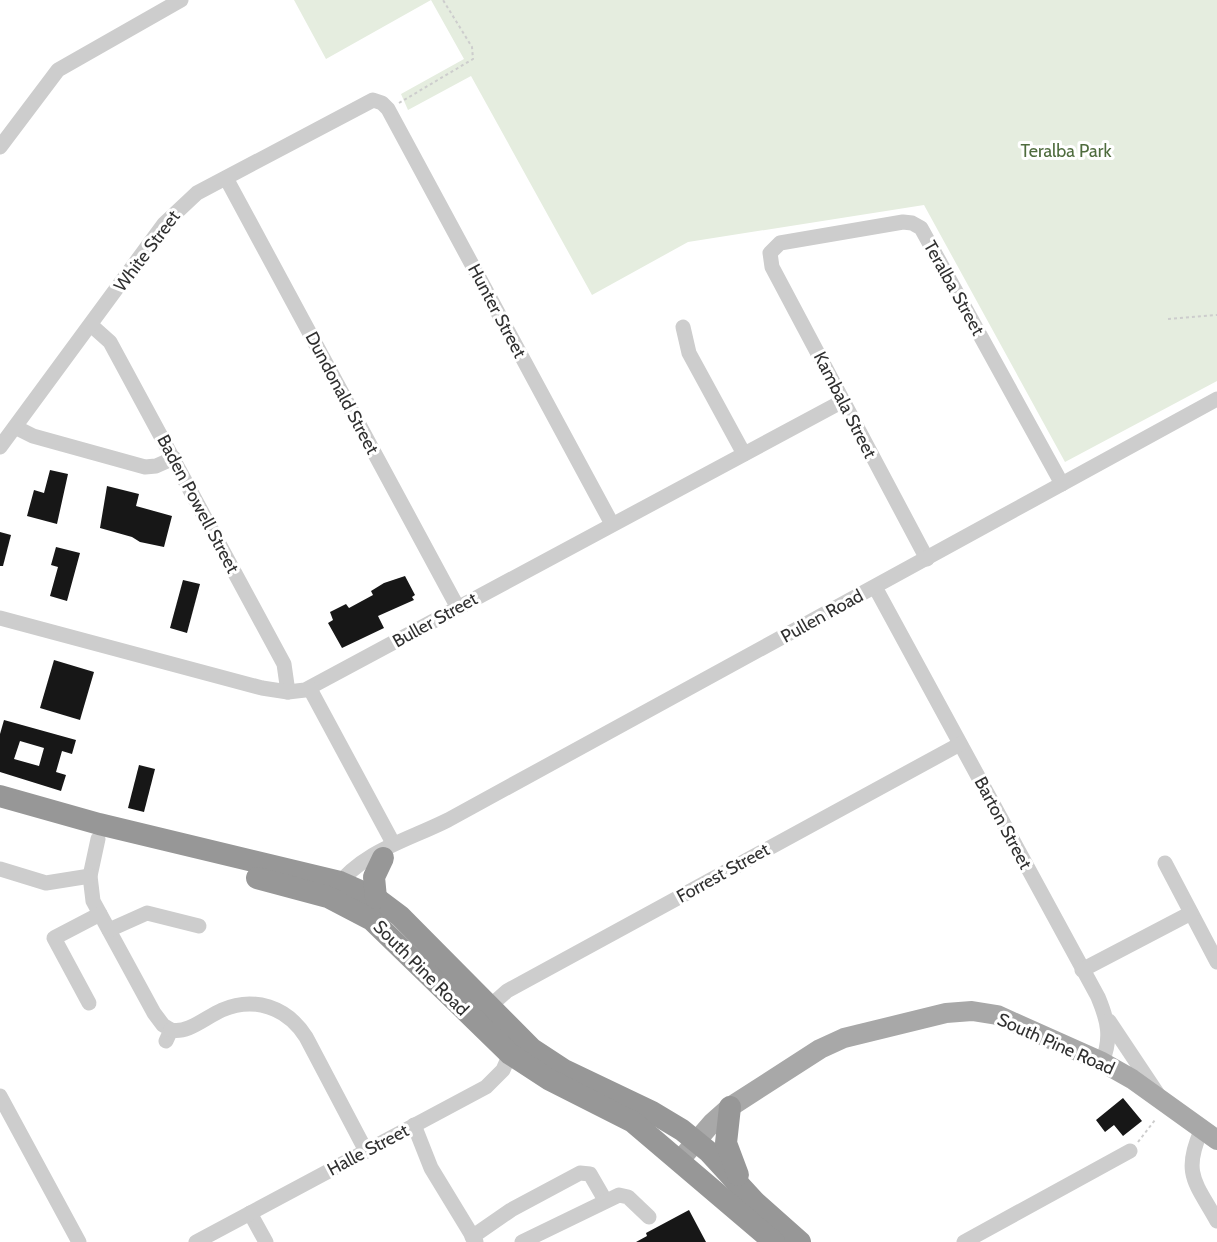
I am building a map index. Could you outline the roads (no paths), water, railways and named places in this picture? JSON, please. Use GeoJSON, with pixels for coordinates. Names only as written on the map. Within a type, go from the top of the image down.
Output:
{"type":"FeatureCollection","features":[{"type":"Feature","properties":{"kind":"highway","name":"South Pine Road"},"geometry":{"type":"LineString","coordinates":[[0,796],[339,891],[514,1045],[550,1080],[633,1122],[680,1160]]}},
{"type":"Feature","properties":{"kind":"highway","name":"South Pine Road"},"geometry":{"type":"LineString","coordinates":[[0,811],[98,838],[376,898],[400,916],[489,1006],[514,1045],[652,1112],[695,1141]]}},
{"type":"Feature","properties":{"kind":"highway"},"geometry":{"type":"LineString","coordinates":[[376,898],[374,877],[388,851]]}},
{"type":"Feature","properties":{"kind":"highway"},"geometry":{"type":"LineString","coordinates":[[730,1107],[726,1134],[727,1148],[744,1190]]}},
{"type":"Feature","properties":{"kind":"highway"},"geometry":{"type":"LineString","coordinates":[[695,1141],[800,1242]]}},
{"type":"Feature","properties":{"kind":"highway"},"geometry":{"type":"LineString","coordinates":[[680,1160],[774,1242]]}},
{"type":"Feature","properties":{"kind":"main road","name":"South Pine Road"},"geometry":{"type":"LineString","coordinates":[[680,1160],[695,1141],[730,1107],[801,1059],[828,1045],[844,1038],[946,1013],[972,1011],[997,1015],[1102,1062],[1163,1101],[1209,1135]]}},
{"type":"Feature","properties":{"kind":"street"},"geometry":{"type":"LineString","coordinates":[[0,147],[58,70],[181,0]]}},
{"type":"Feature","properties":{"kind":"street","name":"White Street"},"geometry":{"type":"LineString","coordinates":[[0,447],[173,214],[197,193],[362,104],[383,105]]}},
{"type":"Feature","properties":{"kind":"street","name":"Hunter Street"},"geometry":{"type":"LineString","coordinates":[[383,105],[612,524]]}},
{"type":"Feature","properties":{"kind":"street","name":"Dundonald Street"},"geometry":{"type":"LineString","coordinates":[[226,178],[458,608]]}},
{"type":"Feature","properties":{"kind":"street","name":"Teralba Street"},"geometry":{"type":"LineString","coordinates":[[771,251],[780,243],[792,239],[836,232],[903,222],[912,223],[921,228],[1062,484]]}},
{"type":"Feature","properties":{"kind":"street","name":"Kambala Street"},"geometry":{"type":"LineString","coordinates":[[771,251],[769,258],[772,267],[927,559]]}},
{"type":"Feature","properties":{"kind":"street","name":"Baden Powell Street"},"geometry":{"type":"LineString","coordinates":[[91,325],[110,342],[174,458],[284,664],[288,692]]}},
{"type":"Feature","properties":{"kind":"street"},"geometry":{"type":"LineString","coordinates":[[683,327],[689,353],[744,454]]}},
{"type":"Feature","properties":{"kind":"street","name":"Pullen Road"},"geometry":{"type":"LineString","coordinates":[[339,891],[388,851],[1217,399]]}},
{"type":"Feature","properties":{"kind":"street","name":"Buller Street"},"geometry":{"type":"LineString","coordinates":[[0,618],[247,685],[288,692],[310,688],[843,401]]}},
{"type":"Feature","properties":{"kind":"street"},"geometry":{"type":"LineString","coordinates":[[15,427],[33,436],[145,467],[156,466],[174,458]]}},
{"type":"Feature","properties":{"kind":"street","name":"Barton Street"},"geometry":{"type":"LineString","coordinates":[[875,587],[1106,1016],[1109,1041],[1102,1062]]}},
{"type":"Feature","properties":{"kind":"street"},"geometry":{"type":"LineString","coordinates":[[310,688],[388,851]]}},
{"type":"Feature","properties":{"kind":"street","name":"Forrest Street"},"geometry":{"type":"LineString","coordinates":[[489,1006],[507,991],[960,744]]}},
{"type":"Feature","properties":{"kind":"street"},"geometry":{"type":"LineString","coordinates":[[98,838],[90,876],[92,895],[154,1013],[169,1036],[222,1010],[244,1004],[255,1004],[277,1010],[294,1022],[306,1037],[366,1151]]}},
{"type":"Feature","properties":{"kind":"street"},"geometry":{"type":"LineString","coordinates":[[1165,863],[1217,962]]}},
{"type":"Feature","properties":{"kind":"street"},"geometry":{"type":"LineString","coordinates":[[0,869],[53,883],[90,876]]}},
{"type":"Feature","properties":{"kind":"street"},"geometry":{"type":"LineString","coordinates":[[109,930],[147,913],[199,926]]}},
{"type":"Feature","properties":{"kind":"street"},"geometry":{"type":"LineString","coordinates":[[1082,970],[1191,913]]}},
{"type":"Feature","properties":{"kind":"street"},"geometry":{"type":"LineString","coordinates":[[89,1004],[54,938],[100,914]]}},
{"type":"Feature","properties":{"kind":"street"},"geometry":{"type":"LineString","coordinates":[[1106,1016],[1163,1101]]}},
{"type":"Feature","properties":{"kind":"street","name":"Halle Street"},"geometry":{"type":"LineString","coordinates":[[196,1242],[490,1084],[503,1070],[514,1045]]}},
{"type":"Feature","properties":{"kind":"street"},"geometry":{"type":"LineString","coordinates":[[0,1096],[79,1242]]}},
{"type":"Feature","properties":{"kind":"street"},"geometry":{"type":"LineString","coordinates":[[414,1125],[432,1168],[474,1239],[511,1210],[580,1173],[592,1176],[605,1200]]}},
{"type":"Feature","properties":{"kind":"street"},"geometry":{"type":"LineString","coordinates":[[1209,1135],[1191,1155],[1190,1166],[1196,1183],[1217,1221]]}},
{"type":"Feature","properties":{"kind":"street"},"geometry":{"type":"LineString","coordinates":[[964,1242],[1130,1151]]}},
{"type":"Feature","properties":{"kind":"street"},"geometry":{"type":"LineString","coordinates":[[522,1242],[616,1195],[626,1195],[649,1217]]}},
{"type":"Feature","properties":{"kind":"street"},"geometry":{"type":"LineString","coordinates":[[250,1213],[266,1242]]}},
{"type":"Feature","properties":{"kind":"park label","name":"Teralba Park"},"geometry":{"type":"Point","coordinates":[1066,151]}}]}
